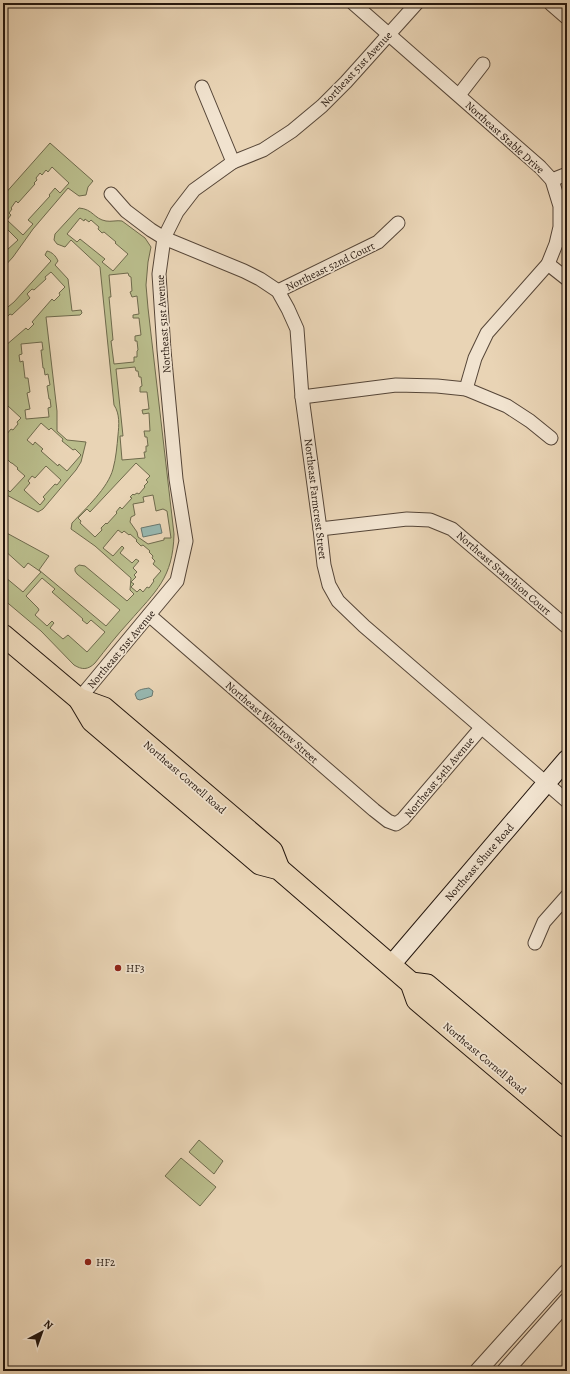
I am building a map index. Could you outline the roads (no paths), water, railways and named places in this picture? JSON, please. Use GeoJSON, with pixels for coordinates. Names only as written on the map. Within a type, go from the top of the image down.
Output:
{"type":"FeatureCollection","features":[{"type":"Feature","properties":{"kind":"highway","name":"Northeast Cornell Road"},"geometry":{"type":"LineString","coordinates":[[3,635],[79,699],[92,721],[260,864],[279,869],[391,965],[411,983],[417,1000],[567,1127]]}},
{"type":"Feature","properties":{"kind":"highway","name":"Northeast Cornell Road"},"geometry":{"type":"LineString","coordinates":[[411,983],[427,985],[567,1103]]}},
{"type":"Feature","properties":{"kind":"main road","name":"Northeast Shute Road"},"geometry":{"type":"LineString","coordinates":[[391,965],[567,760]]}},
{"type":"Feature","properties":{"kind":"street","name":"Northeast Stable Drive"},"geometry":{"type":"LineString","coordinates":[[354,3],[540,166],[552,180],[560,206],[560,227],[556,244],[548,264],[488,333],[475,358],[466,389]]}},
{"type":"Feature","properties":{"kind":"street","name":"Northeast 51st Avenue"},"geometry":{"type":"LineString","coordinates":[[79,699],[177,581],[186,541],[176,479],[164,350],[159,274],[164,238],[177,212],[194,190],[233,162],[263,150],[298,126],[322,106],[417,3]]}},
{"type":"Feature","properties":{"kind":"street"},"geometry":{"type":"LineString","coordinates":[[552,3],[567,16]]}},
{"type":"Feature","properties":{"kind":"street","name":"Northeast Stable Drive"},"geometry":{"type":"LineString","coordinates":[[459,94],[484,64]]}},
{"type":"Feature","properties":{"kind":"street"},"geometry":{"type":"LineString","coordinates":[[202,87],[233,162]]}},
{"type":"Feature","properties":{"kind":"street"},"geometry":{"type":"LineString","coordinates":[[552,180],[567,174]]}},
{"type":"Feature","properties":{"kind":"street","name":"Northeast Farmcrest Street"},"geometry":{"type":"LineString","coordinates":[[111,194],[126,211],[164,238],[244,271],[260,279],[278,291],[288,309],[296,329],[302,397],[324,565],[329,585],[338,601],[364,626],[567,801]]}},
{"type":"Feature","properties":{"kind":"street","name":"Northeast 52nd Court"},"geometry":{"type":"LineString","coordinates":[[278,291],[378,242],[398,223]]}},
{"type":"Feature","properties":{"kind":"street"},"geometry":{"type":"LineString","coordinates":[[548,264],[567,280]]}},
{"type":"Feature","properties":{"kind":"street"},"geometry":{"type":"LineString","coordinates":[[302,397],[396,384],[466,389],[507,406],[530,421],[551,438]]}},
{"type":"Feature","properties":{"kind":"street","name":"Northeast Stanchion Court"},"geometry":{"type":"LineString","coordinates":[[320,529],[407,519],[430,520],[452,529],[567,628]]}},
{"type":"Feature","properties":{"kind":"street","name":"Northeast Windrow Street"},"geometry":{"type":"LineString","coordinates":[[149,615],[374,810],[388,821],[396,824]]}},
{"type":"Feature","properties":{"kind":"street","name":"Northeast 54th Avenue"},"geometry":{"type":"LineString","coordinates":[[396,824],[403,819],[481,728]]}},
{"type":"Feature","properties":{"kind":"street"},"geometry":{"type":"LineString","coordinates":[[535,943],[544,922],[567,896]]}},
{"type":"Feature","properties":{"kind":"street"},"geometry":{"type":"LineString","coordinates":[[478,1371],[567,1272]]}},
{"type":"Feature","properties":{"kind":"street"},"geometry":{"type":"LineString","coordinates":[[504,1371],[567,1301]]}},
{"type":"Feature","properties":{"kind":"water"},"geometry":{"type":"Polygon","coordinates":[[[160,524],[162,533],[143,537],[141,528],[160,524]]]}},
{"type":"Feature","properties":{"kind":"water"},"geometry":{"type":"Polygon","coordinates":[[[149,688],[153,691],[152,696],[140,700],[137,699],[135,694],[136,692],[149,688]]]}},
{"type":"Feature","properties":{"kind":"place","name":"HF3"},"geometry":{"type":"Point","coordinates":[118,968]}},
{"type":"Feature","properties":{"kind":"place","name":"HF2"},"geometry":{"type":"Point","coordinates":[88,1262]}}]}
